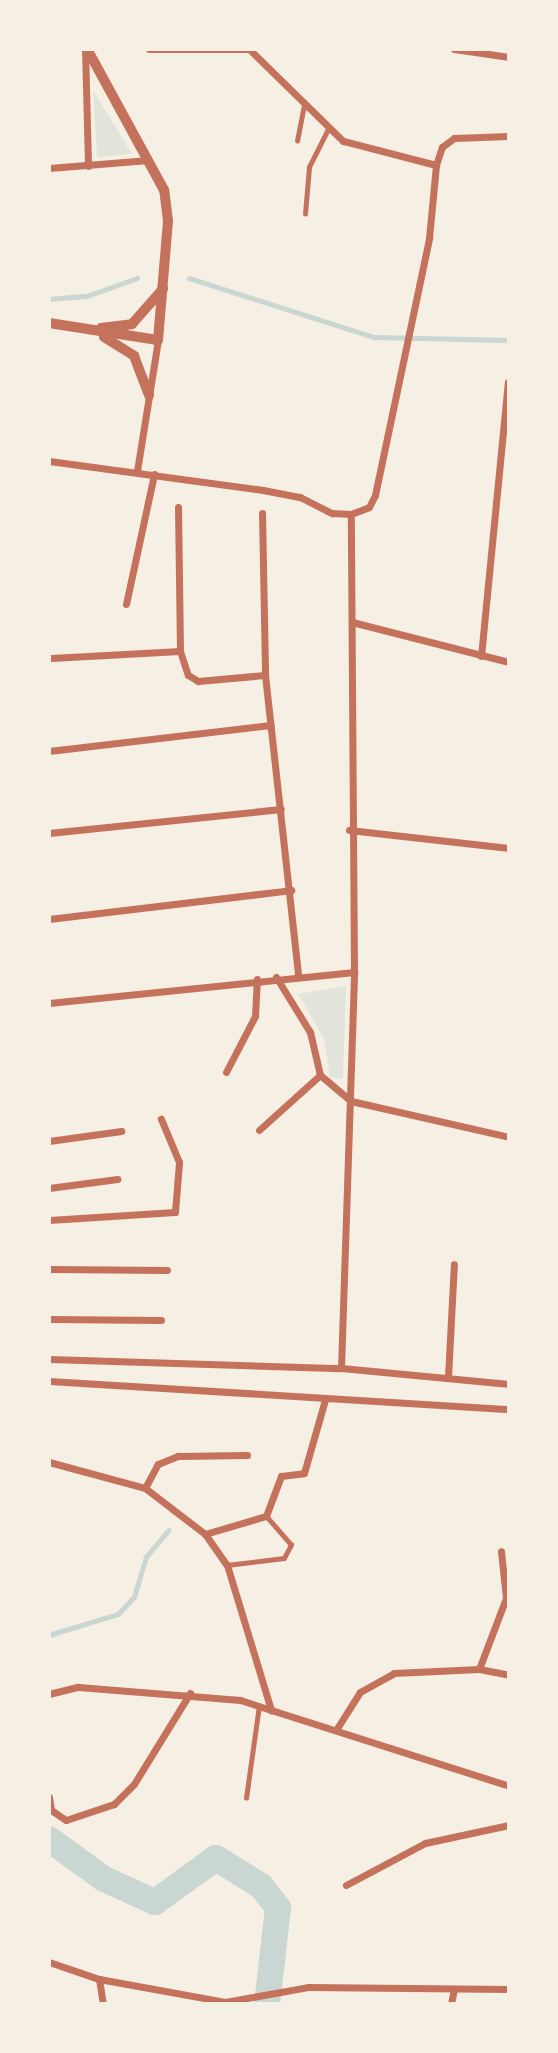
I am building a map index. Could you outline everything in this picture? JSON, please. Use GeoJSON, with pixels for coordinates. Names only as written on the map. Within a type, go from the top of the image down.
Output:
{"type":"FeatureCollection","features":[{"type":"Feature","properties":{"kind":"street"},"geometry":{"type":"LineString","coordinates":[[86,49],[152,160],[168,220],[158,340],[137,471]]}},
{"type":"Feature","properties":{"kind":"street"},"geometry":{"type":"LineString","coordinates":[[86,49],[88,166]]}},
{"type":"Feature","properties":{"kind":"street"},"geometry":{"type":"LineString","coordinates":[[149,49],[252,50],[304,106],[328,129],[351,145],[436,165]]}},
{"type":"Feature","properties":{"kind":"street"},"geometry":{"type":"LineString","coordinates":[[454,49],[509,57]]}},
{"type":"Feature","properties":{"kind":"street"},"geometry":{"type":"LineString","coordinates":[[49,461],[137,471],[300,497],[332,513],[351,514],[369,507],[376,495],[436,165],[442,147],[454,138],[509,136]]}},
{"type":"Feature","properties":{"kind":"street"},"geometry":{"type":"LineString","coordinates":[[49,168],[152,160]]}},
{"type":"Feature","properties":{"kind":"street"},"geometry":{"type":"LineString","coordinates":[[96,331],[132,324],[164,287]]}},
{"type":"Feature","properties":{"kind":"street"},"geometry":{"type":"LineString","coordinates":[[53,323],[158,340]]}},
{"type":"Feature","properties":{"kind":"street"},"geometry":{"type":"LineString","coordinates":[[96,331],[134,356],[149,395]]}},
{"type":"Feature","properties":{"kind":"street"},"geometry":{"type":"LineString","coordinates":[[481,656],[508,382]]}},
{"type":"Feature","properties":{"kind":"street"},"geometry":{"type":"LineString","coordinates":[[126,604],[154,474]]}},
{"type":"Feature","properties":{"kind":"street"},"geometry":{"type":"LineString","coordinates":[[178,507],[180,651],[188,675],[198,681],[265,675]]}},
{"type":"Feature","properties":{"kind":"street"},"geometry":{"type":"LineString","coordinates":[[262,513],[265,675],[291,890],[298,976]]}},
{"type":"Feature","properties":{"kind":"street"},"geometry":{"type":"LineString","coordinates":[[341,1368],[354,972],[349,831],[351,514]]}},
{"type":"Feature","properties":{"kind":"street"},"geometry":{"type":"LineString","coordinates":[[352,622],[509,662]]}},
{"type":"Feature","properties":{"kind":"street"},"geometry":{"type":"LineString","coordinates":[[51,658],[180,651]]}},
{"type":"Feature","properties":{"kind":"street"},"geometry":{"type":"LineString","coordinates":[[49,751],[270,725]]}},
{"type":"Feature","properties":{"kind":"street"},"geometry":{"type":"LineString","coordinates":[[49,833],[281,809]]}},
{"type":"Feature","properties":{"kind":"street"},"geometry":{"type":"LineString","coordinates":[[349,831],[509,848]]}},
{"type":"Feature","properties":{"kind":"street"},"geometry":{"type":"LineString","coordinates":[[49,919],[291,890]]}},
{"type":"Feature","properties":{"kind":"street"},"geometry":{"type":"LineString","coordinates":[[49,1003],[276,977],[354,972]]}},
{"type":"Feature","properties":{"kind":"street"},"geometry":{"type":"LineString","coordinates":[[276,977],[310,1032],[320,1075],[351,1101],[509,1138]]}},
{"type":"Feature","properties":{"kind":"street"},"geometry":{"type":"LineString","coordinates":[[226,1072],[255,1016],[257,979]]}},
{"type":"Feature","properties":{"kind":"street"},"geometry":{"type":"LineString","coordinates":[[259,1130],[320,1075]]}},
{"type":"Feature","properties":{"kind":"street"},"geometry":{"type":"LineString","coordinates":[[49,1220],[175,1212],[179,1161],[161,1119]]}},
{"type":"Feature","properties":{"kind":"street"},"geometry":{"type":"LineString","coordinates":[[49,1141],[121,1130]]}},
{"type":"Feature","properties":{"kind":"street"},"geometry":{"type":"LineString","coordinates":[[49,1188],[117,1179]]}},
{"type":"Feature","properties":{"kind":"street"},"geometry":{"type":"LineString","coordinates":[[448,1377],[454,1264]]}},
{"type":"Feature","properties":{"kind":"street"},"geometry":{"type":"LineString","coordinates":[[49,1269],[167,1270]]}},
{"type":"Feature","properties":{"kind":"street"},"geometry":{"type":"LineString","coordinates":[[49,1320],[161,1320]]}},
{"type":"Feature","properties":{"kind":"street"},"geometry":{"type":"LineString","coordinates":[[49,1359],[341,1368],[509,1384]]}},
{"type":"Feature","properties":{"kind":"street"},"geometry":{"type":"LineString","coordinates":[[49,1381],[326,1400],[509,1409]]}},
{"type":"Feature","properties":{"kind":"street"},"geometry":{"type":"LineString","coordinates":[[205,1534],[266,1516],[281,1476],[307,1469],[326,1400]]}},
{"type":"Feature","properties":{"kind":"street"},"geometry":{"type":"LineString","coordinates":[[145,1488],[158,1464],[178,1456],[247,1455]]}},
{"type":"Feature","properties":{"kind":"street"},"geometry":{"type":"LineString","coordinates":[[49,1462],[145,1488],[205,1534],[227,1565],[271,1710]]}},
{"type":"Feature","properties":{"kind":"street"},"geometry":{"type":"LineString","coordinates":[[479,1669],[506,1598],[501,1551]]}},
{"type":"Feature","properties":{"kind":"street"},"geometry":{"type":"LineString","coordinates":[[336,1730],[360,1692],[394,1673],[479,1669],[509,1675]]}},
{"type":"Feature","properties":{"kind":"street"},"geometry":{"type":"LineString","coordinates":[[49,1695],[78,1688],[190,1693],[259,1706],[509,1786]]}},
{"type":"Feature","properties":{"kind":"street"},"geometry":{"type":"LineString","coordinates":[[49,1797],[51,1810],[66,1820],[114,1804],[134,1784],[146,1754],[190,1693]]}},
{"type":"Feature","properties":{"kind":"street"},"geometry":{"type":"LineString","coordinates":[[346,1885],[425,1843],[509,1825]]}},
{"type":"Feature","properties":{"kind":"street"},"geometry":{"type":"LineString","coordinates":[[49,1962],[99,1979],[225,2003],[308,1987],[509,1989]]}},
{"type":"Feature","properties":{"kind":"street"},"geometry":{"type":"LineString","coordinates":[[99,1979],[103,2004]]}},
{"type":"Feature","properties":{"kind":"street"},"geometry":{"type":"LineString","coordinates":[[451,2004],[454,1989]]}},
{"type":"Feature","properties":{"kind":"lane"},"geometry":{"type":"LineString","coordinates":[[297,141],[304,106]]}},
{"type":"Feature","properties":{"kind":"lane"},"geometry":{"type":"LineString","coordinates":[[305,214],[309,167],[328,129]]}},
{"type":"Feature","properties":{"kind":"lane"},"geometry":{"type":"LineString","coordinates":[[227,1565],[285,1558],[291,1545],[266,1516]]}},
{"type":"Feature","properties":{"kind":"lane"},"geometry":{"type":"LineString","coordinates":[[246,1798],[259,1706]]}},
{"type":"Feature","properties":{"kind":"shaded area"},"geometry":{"type":"Polygon","coordinates":[[[93,90],[132,154],[97,157],[93,90]]]}},
{"type":"Feature","properties":{"kind":"shaded area"},"geometry":{"type":"Polygon","coordinates":[[[346,986],[343,1079],[330,1077],[324,1039],[298,994],[346,986]]]}},
{"type":"Feature","properties":{"kind":"waterway"},"geometry":{"type":"LineString","coordinates":[[49,299],[87,296],[137,278]]}},
{"type":"Feature","properties":{"kind":"waterway"},"geometry":{"type":"LineString","coordinates":[[189,278],[374,337],[509,340]]}},
{"type":"Feature","properties":{"kind":"waterway"},"geometry":{"type":"LineString","coordinates":[[49,1635],[118,1614],[134,1597],[146,1557],[169,1530]]}},
{"type":"Feature","properties":{"kind":"waterway"},"geometry":{"type":"LineString","coordinates":[[49,1839],[104,1879],[155,1902],[216,1858],[261,1886],[278,1908],[267,2004]]}}]}
